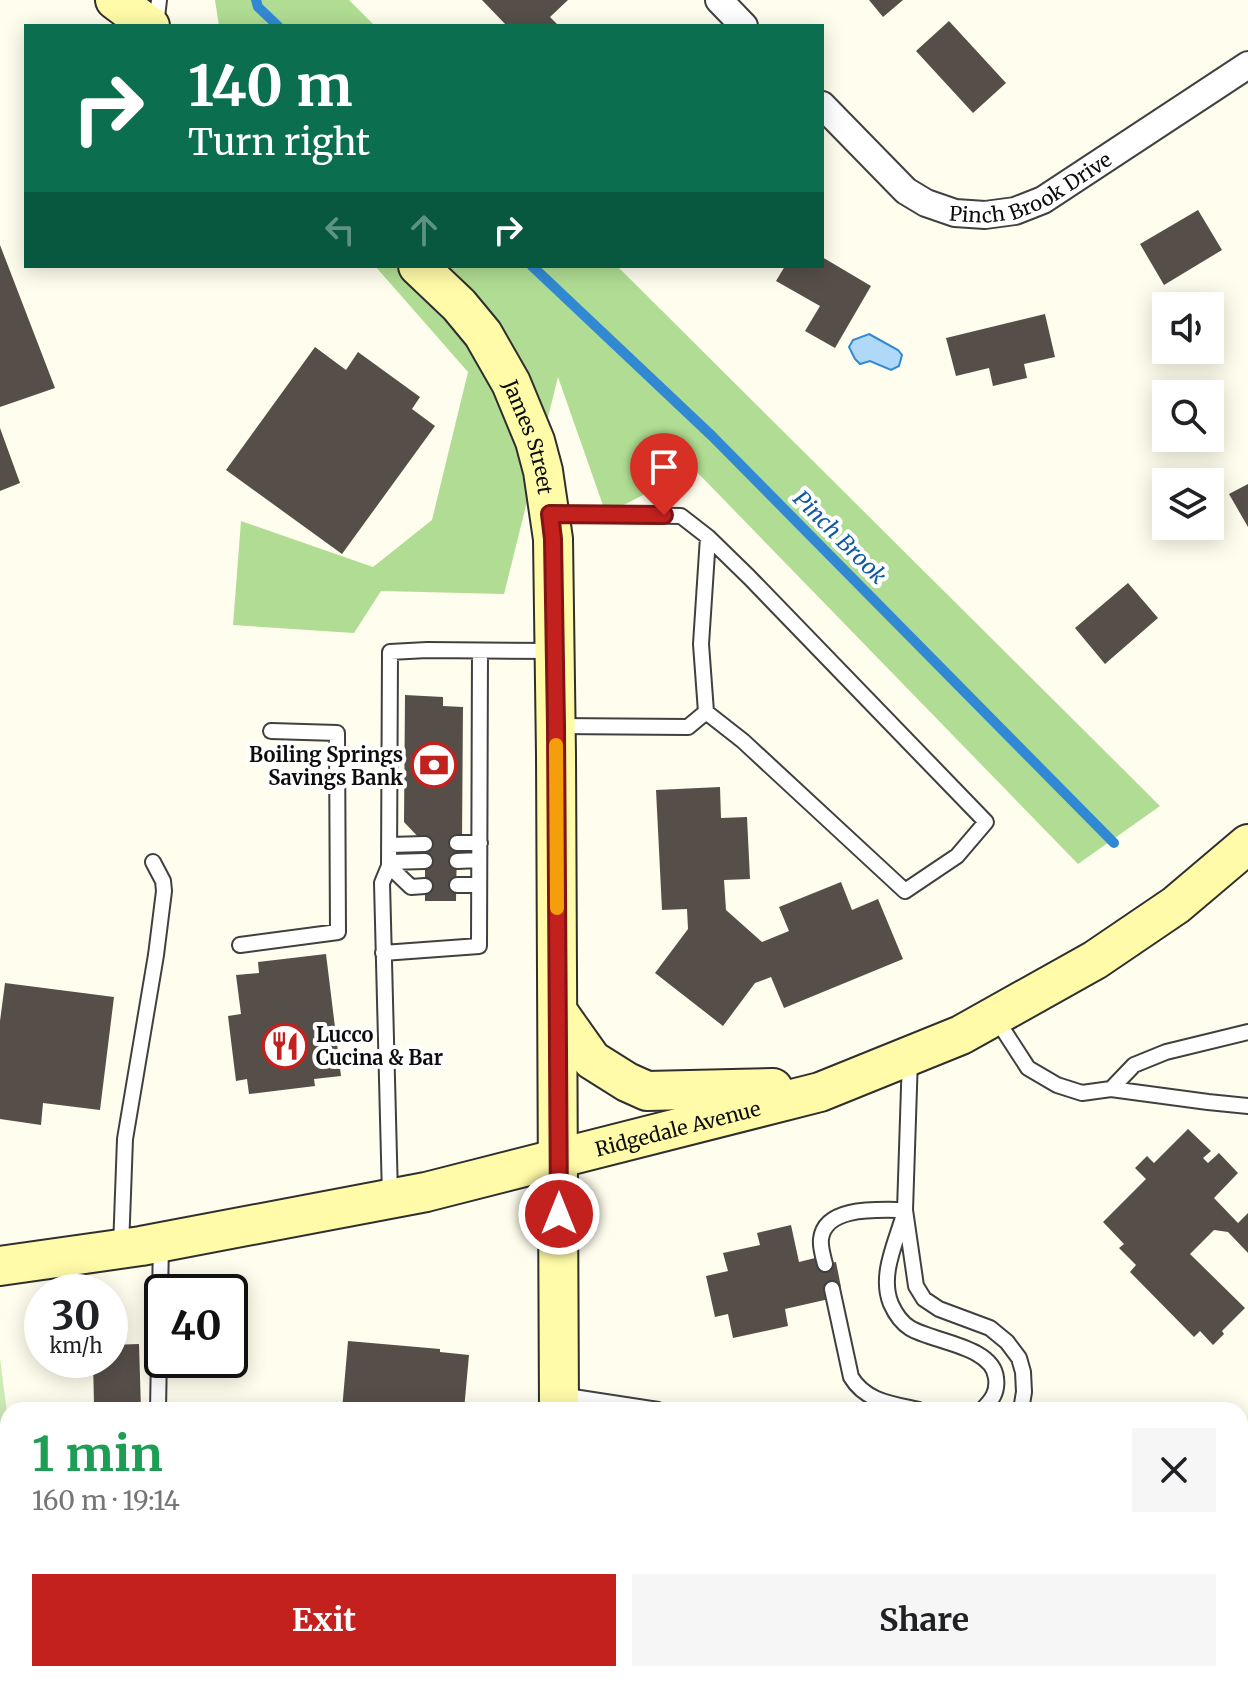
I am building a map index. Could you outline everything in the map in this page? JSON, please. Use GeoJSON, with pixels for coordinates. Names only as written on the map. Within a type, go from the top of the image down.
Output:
{"type":"FeatureCollection","features":[{"type":"Feature","properties":{"kind":"street"},"geometry":{"type":"LineString","coordinates":[[115,0],[147,24]]}},
{"type":"Feature","properties":{"kind":"street"},"geometry":{"type":"LineString","coordinates":[[719,0],[742,24]]}},
{"type":"Feature","properties":{"kind":"street","name":"Pinch Brook Drive"},"geometry":{"type":"LineString","coordinates":[[824,107],[906,191],[926,203],[955,213],[985,215],[1015,211],[1043,200],[1248,65]]}},
{"type":"Feature","properties":{"kind":"street","name":"James Street"},"geometry":{"type":"LineString","coordinates":[[420,268],[459,305],[483,334],[511,383],[535,441],[550,514],[556,726],[559,1402]]}},
{"type":"Feature","properties":{"kind":"street","name":"Ridgedale Avenue"},"geometry":{"type":"LineString","coordinates":[[0,1266],[121,1249],[426,1192],[806,1096],[961,1035],[1095,960],[1164,913],[1248,844]]}},
{"type":"Feature","properties":{"kind":"street"},"geometry":{"type":"LineString","coordinates":[[558,1012],[592,1060],[647,1091],[831,1087]]}},
{"type":"Feature","properties":{"kind":"lane"},"geometry":{"type":"LineString","coordinates":[[156,24],[159,0]]}},
{"type":"Feature","properties":{"kind":"lane"},"geometry":{"type":"LineString","coordinates":[[550,514],[681,516],[708,537],[986,822],[957,856],[905,891],[743,741],[706,712],[701,644],[708,537]]}},
{"type":"Feature","properties":{"kind":"lane"},"geometry":{"type":"LineString","coordinates":[[383,953],[479,946],[480,651]]}},
{"type":"Feature","properties":{"kind":"lane"},"geometry":{"type":"LineString","coordinates":[[390,1198],[382,883],[389,864],[390,652],[555,651]]}},
{"type":"Feature","properties":{"kind":"lane"},"geometry":{"type":"LineString","coordinates":[[556,726],[688,727],[706,712]]}},
{"type":"Feature","properties":{"kind":"lane"},"geometry":{"type":"LineString","coordinates":[[240,945],[338,932],[337,733],[271,731]]}},
{"type":"Feature","properties":{"kind":"lane"},"geometry":{"type":"LineString","coordinates":[[457,843],[480,843]]}},
{"type":"Feature","properties":{"kind":"lane"},"geometry":{"type":"LineString","coordinates":[[389,845],[425,844]]}},
{"type":"Feature","properties":{"kind":"lane"},"geometry":{"type":"LineString","coordinates":[[457,861],[479,860]]}},
{"type":"Feature","properties":{"kind":"lane"},"geometry":{"type":"LineString","coordinates":[[389,864],[425,861]]}},
{"type":"Feature","properties":{"kind":"lane"},"geometry":{"type":"LineString","coordinates":[[121,1249],[125,1139],[164,891],[163,881],[153,862]]}},
{"type":"Feature","properties":{"kind":"lane"},"geometry":{"type":"LineString","coordinates":[[389,864],[411,887],[425,886]]}},
{"type":"Feature","properties":{"kind":"lane"},"geometry":{"type":"LineString","coordinates":[[457,885],[479,885]]}},
{"type":"Feature","properties":{"kind":"lane"},"geometry":{"type":"LineString","coordinates":[[995,1016],[1028,1068],[1057,1085],[1082,1093],[1111,1089],[1248,1106]]}},
{"type":"Feature","properties":{"kind":"lane"},"geometry":{"type":"LineString","coordinates":[[1111,1089],[1134,1065],[1166,1052],[1248,1032]]}},
{"type":"Feature","properties":{"kind":"lane"},"geometry":{"type":"LineString","coordinates":[[910,1057],[905,1210],[916,1286],[924,1299],[939,1309],[990,1328],[1007,1342],[1019,1358],[1023,1372],[1022,1402]]}},
{"type":"Feature","properties":{"kind":"lane"},"geometry":{"type":"LineString","coordinates":[[825,1264],[822,1233],[831,1220],[872,1209],[905,1210]]}},
{"type":"Feature","properties":{"kind":"lane"},"geometry":{"type":"LineString","coordinates":[[905,1210],[886,1275],[891,1303],[900,1320],[909,1328],[974,1352],[991,1363],[996,1370],[997,1385],[995,1395],[989,1402]]}},
{"type":"Feature","properties":{"kind":"lane"},"geometry":{"type":"LineString","coordinates":[[158,1402],[161,1242]]}},
{"type":"Feature","properties":{"kind":"lane"},"geometry":{"type":"LineString","coordinates":[[832,1289],[851,1377],[856,1386],[874,1399],[886,1402]]}},
{"type":"Feature","properties":{"kind":"green space"},"geometry":{"type":"Polygon","coordinates":[[[215,0],[349,0],[373,24],[219,24],[215,0]]]}},
{"type":"Feature","properties":{"kind":"green space"},"geometry":{"type":"Polygon","coordinates":[[[377,268],[619,268],[1160,806],[1078,864],[694,469],[606,514],[558,377],[504,594],[381,591],[354,633],[233,625],[241,521],[373,567],[432,520],[468,372],[377,268]]]}},
{"type":"Feature","properties":{"kind":"green space"},"geometry":{"type":"Polygon","coordinates":[[[0,1358],[6,1402],[0,1402],[0,1358]]]}},
{"type":"Feature","properties":{"kind":"water"},"geometry":{"type":"Polygon","coordinates":[[[869,334],[898,350],[902,355],[899,366],[891,370],[870,361],[860,364],[855,359],[849,347],[853,340],[869,334]]]}},
{"type":"Feature","properties":{"kind":"building"},"geometry":{"type":"Polygon","coordinates":[[[482,0],[568,0],[550,17],[557,24],[505,24],[482,0]]]}},
{"type":"Feature","properties":{"kind":"building"},"geometry":{"type":"Polygon","coordinates":[[[869,0],[903,0],[883,17],[869,0]]]}},
{"type":"Feature","properties":{"kind":"building"},"geometry":{"type":"Polygon","coordinates":[[[949,21],[1006,83],[973,113],[916,51],[949,21]]]}},
{"type":"Feature","properties":{"kind":"building"},"geometry":{"type":"Polygon","coordinates":[[[1198,210],[1222,250],[1164,285],[1140,244],[1198,210]]]}},
{"type":"Feature","properties":{"kind":"building"},"geometry":{"type":"Polygon","coordinates":[[[0,245],[55,388],[0,407],[0,245]]]}},
{"type":"Feature","properties":{"kind":"building"},"geometry":{"type":"Polygon","coordinates":[[[824,258],[871,286],[835,348],[805,331],[820,306],[776,281],[784,268],[824,268],[824,258]]]}},
{"type":"Feature","properties":{"kind":"building"},"geometry":{"type":"Polygon","coordinates":[[[1045,314],[1055,357],[1024,364],[1027,378],[993,386],[989,368],[956,376],[946,338],[1045,314]]]}},
{"type":"Feature","properties":{"kind":"building"},"geometry":{"type":"Polygon","coordinates":[[[315,347],[346,370],[358,352],[420,397],[412,409],[435,426],[342,554],[226,470],[315,347]]]}},
{"type":"Feature","properties":{"kind":"building"},"geometry":{"type":"Polygon","coordinates":[[[0,428],[20,483],[0,491],[0,428]]]}},
{"type":"Feature","properties":{"kind":"building"},"geometry":{"type":"Polygon","coordinates":[[[1248,484],[1248,527],[1229,494],[1248,484]]]}},
{"type":"Feature","properties":{"kind":"building"},"geometry":{"type":"Polygon","coordinates":[[[1128,583],[1158,618],[1105,664],[1075,628],[1128,583]]]}},
{"type":"Feature","properties":{"kind":"building","name":"Boiling Springs Savings Bank"},"geometry":{"type":"Polygon","coordinates":[[[405,695],[443,697],[443,706],[463,707],[462,841],[457,841],[456,901],[425,901],[425,841],[404,822],[405,695]]]}},
{"type":"Feature","properties":{"kind":"building"},"geometry":{"type":"Polygon","coordinates":[[[720,787],[721,818],[747,817],[750,879],[724,880],[726,910],[762,942],[789,931],[779,907],[841,882],[852,910],[878,899],[903,959],[784,1008],[771,977],[755,983],[723,1026],[655,973],[688,929],[687,909],[662,910],[656,790],[720,787]]]}},
{"type":"Feature","properties":{"kind":"building","name":"Lucco Cucina & Bar"},"geometry":{"type":"Polygon","coordinates":[[[326,954],[341,1076],[314,1079],[315,1086],[249,1094],[247,1079],[236,1081],[228,1016],[241,1014],[236,975],[259,973],[258,962],[326,954]]]}},
{"type":"Feature","properties":{"kind":"building"},"geometry":{"type":"Polygon","coordinates":[[[5,983],[114,997],[100,1110],[43,1103],[41,1125],[0,1119],[0,1021],[5,983]]]}},
{"type":"Feature","properties":{"kind":"building"},"geometry":{"type":"Polygon","coordinates":[[[1188,1129],[1211,1151],[1203,1158],[1208,1163],[1219,1153],[1238,1173],[1214,1198],[1238,1223],[1248,1213],[1248,1253],[1228,1232],[1214,1230],[1190,1254],[1245,1308],[1213,1345],[1200,1331],[1194,1337],[1130,1272],[1136,1265],[1119,1248],[1124,1244],[1103,1222],[1146,1179],[1135,1168],[1147,1156],[1154,1163],[1188,1129]]]}},
{"type":"Feature","properties":{"kind":"building"},"geometry":{"type":"Polygon","coordinates":[[[791,1225],[799,1262],[815,1258],[817,1266],[836,1262],[841,1287],[827,1290],[829,1299],[785,1309],[788,1326],[733,1338],[728,1314],[715,1317],[706,1276],[728,1271],[723,1253],[760,1245],[757,1233],[791,1225]]]}},
{"type":"Feature","properties":{"kind":"building"},"geometry":{"type":"Polygon","coordinates":[[[348,1341],[440,1349],[440,1352],[469,1355],[465,1402],[343,1402],[348,1341]]]}},
{"type":"Feature","properties":{"kind":"building"},"geometry":{"type":"Polygon","coordinates":[[[128,1344],[139,1344],[141,1402],[94,1402],[93,1378],[128,1378],[128,1344]]]}},
{"type":"Feature","properties":{"kind":"waterway","name":"Pinch Brook"},"geometry":{"type":"LineString","coordinates":[[256,0],[258,7],[276,24]]}},
{"type":"Feature","properties":{"kind":"waterway","name":"Pinch Brook"},"geometry":{"type":"LineString","coordinates":[[534,268],[712,436],[1114,843]]}},
{"type":"Feature","properties":{"kind":"slow traffic"},"geometry":{"type":"LineString","coordinates":[[556,745],[557,908]]}},
{"type":"Feature","properties":{"kind":"place","name":"Boiling Springs Savings Bank"},"geometry":{"type":"Point","coordinates":[434,765]}},
{"type":"Feature","properties":{"kind":"place","name":"Lucco Cucina & Bar"},"geometry":{"type":"Point","coordinates":[285,1046]}},
{"type":"Feature","properties":{"kind":"route"},"geometry":{"type":"LineString","coordinates":[[559,1214],[556,726],[550,514],[664,515]]}}]}
